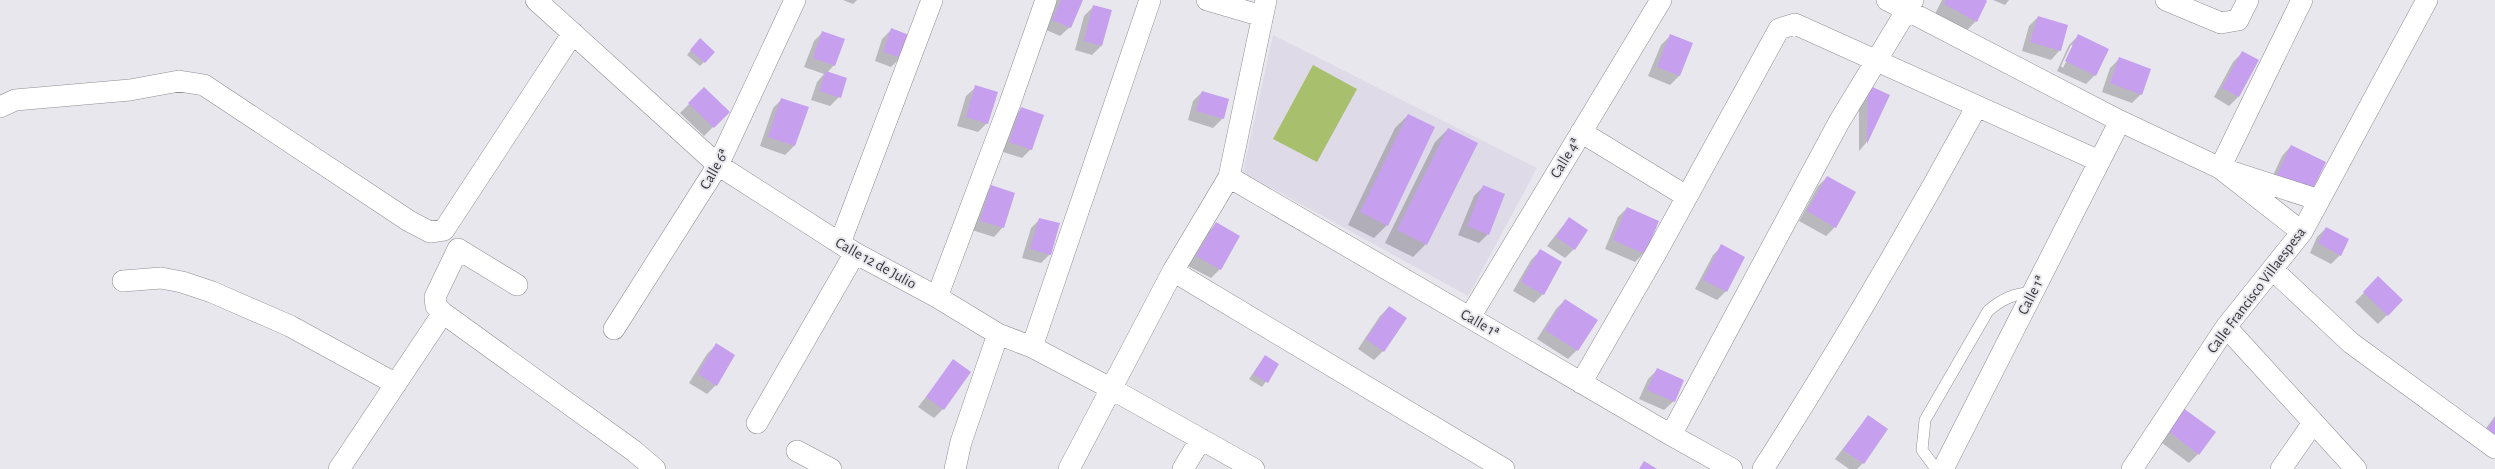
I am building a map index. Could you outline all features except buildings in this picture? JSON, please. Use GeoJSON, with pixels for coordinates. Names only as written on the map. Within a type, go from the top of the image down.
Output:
{"type":"FeatureCollection","features":[{"type":"Feature","properties":{"kind":"street","name":"Calle 12 de Julio"},"geometry":{"type":"LineString","coordinates":[[536,0],[718,166],[847,248],[937,297],[998,334],[1032,347],[1110,388],[1254,469]]}},
{"type":"Feature","properties":{"kind":"street","name":"Calle 6ª"},"geometry":{"type":"LineString","coordinates":[[614,329],[718,166],[795,0]]}},
{"type":"Feature","properties":{"kind":"street"},"geometry":{"type":"LineString","coordinates":[[757,423],[847,248],[932,0]]}},
{"type":"Feature","properties":{"kind":"street"},"geometry":{"type":"LineString","coordinates":[[937,297],[1007,113],[1046,0]]}},
{"type":"Feature","properties":{"kind":"street"},"geometry":{"type":"LineString","coordinates":[[1032,347],[1150,0]]}},
{"type":"Feature","properties":{"kind":"street"},"geometry":{"type":"LineString","coordinates":[[1069,469],[1173,271],[1229,177],[1264,8],[1207,0]]}},
{"type":"Feature","properties":{"kind":"street","name":"Calle 4ª"},"geometry":{"type":"LineString","coordinates":[[1470,317],[1662,0]]}},
{"type":"Feature","properties":{"kind":"street"},"geometry":{"type":"LineString","coordinates":[[1887,0],[1910,6],[2120,121],[2220,168],[2319,200]]}},
{"type":"Feature","properties":{"kind":"street"},"geometry":{"type":"LineString","coordinates":[[2166,0],[2221,23],[2230,23],[2238,20],[2248,0]]}},
{"type":"Feature","properties":{"kind":"street"},"geometry":{"type":"LineString","coordinates":[[2220,168],[2302,0]]}},
{"type":"Feature","properties":{"kind":"street","name":"Calle Francisco Villaespesa"},"geometry":{"type":"LineString","coordinates":[[2132,469],[2226,327],[2302,232],[2427,0]]}},
{"type":"Feature","properties":{"kind":"street"},"geometry":{"type":"LineString","coordinates":[[1671,435],[1796,200],[1875,60],[1910,6]]}},
{"type":"Feature","properties":{"kind":"street"},"geometry":{"type":"LineString","coordinates":[[1581,382],[1780,29],[1795,24],[2099,161]]}},
{"type":"Feature","properties":{"kind":"street"},"geometry":{"type":"LineString","coordinates":[[0,107],[16,100],[130,90],[179,81],[204,85],[410,222],[430,232],[444,230],[573,33]]}},
{"type":"Feature","properties":{"kind":"street"},"geometry":{"type":"LineString","coordinates":[[1763,469],[1916,219],[1978,106]]}},
{"type":"Feature","properties":{"kind":"street","name":"Calle 1ª"},"geometry":{"type":"LineString","coordinates":[[1942,469],[2120,121]]}},
{"type":"Feature","properties":{"kind":"street"},"geometry":{"type":"LineString","coordinates":[[1581,132],[1686,196]]}},
{"type":"Feature","properties":{"kind":"street"},"geometry":{"type":"LineString","coordinates":[[2220,168],[2302,232]]}},
{"type":"Feature","properties":{"kind":"street","name":"Calle 1ª"},"geometry":{"type":"LineString","coordinates":[[1229,177],[1732,469]]}},
{"type":"Feature","properties":{"kind":"street"},"geometry":{"type":"LineString","coordinates":[[444,230],[458,249],[517,286]]}},
{"type":"Feature","properties":{"kind":"street"},"geometry":{"type":"LineString","coordinates":[[458,249],[435,297],[436,306],[443,313],[634,451],[655,469]]}},
{"type":"Feature","properties":{"kind":"street"},"geometry":{"type":"LineString","coordinates":[[2273,270],[2352,343],[2495,448]]}},
{"type":"Feature","properties":{"kind":"street"},"geometry":{"type":"LineString","coordinates":[[1173,271],[1504,469]]}},
{"type":"Feature","properties":{"kind":"street"},"geometry":{"type":"LineString","coordinates":[[123,280],[161,278],[182,282],[212,292],[290,326],[396,384]]}},
{"type":"Feature","properties":{"kind":"street"},"geometry":{"type":"LineString","coordinates":[[339,469],[443,313]]}},
{"type":"Feature","properties":{"kind":"street"},"geometry":{"type":"LineString","coordinates":[[2226,327],[2356,469]]}},
{"type":"Feature","properties":{"kind":"street"},"geometry":{"type":"LineString","coordinates":[[955,469],[960,442],[998,334]]}},
{"type":"Feature","properties":{"kind":"street"},"geometry":{"type":"LineString","coordinates":[[2281,469],[2313,423]]}},
{"type":"Feature","properties":{"kind":"street"},"geometry":{"type":"LineString","coordinates":[[1183,469],[1200,439]]}},
{"type":"Feature","properties":{"kind":"street"},"geometry":{"type":"LineString","coordinates":[[797,450],[831,469]]}},
{"type":"Feature","properties":{"kind":"lane"},"geometry":{"type":"LineString","coordinates":[[1936,469],[1922,450],[1925,420],[1988,310],[2001,299],[2014,294],[2033,292]]}},
{"type":"Feature","properties":{"kind":"shaded area"},"geometry":{"type":"Polygon","coordinates":[[[1273,35],[1537,168],[1468,296],[1243,172],[1273,35]]]}},
{"type":"Feature","properties":{"kind":"green space"},"geometry":{"type":"Polygon","coordinates":[[[1313,65],[1357,89],[1317,162],[1273,139],[1313,65]]]}}]}
